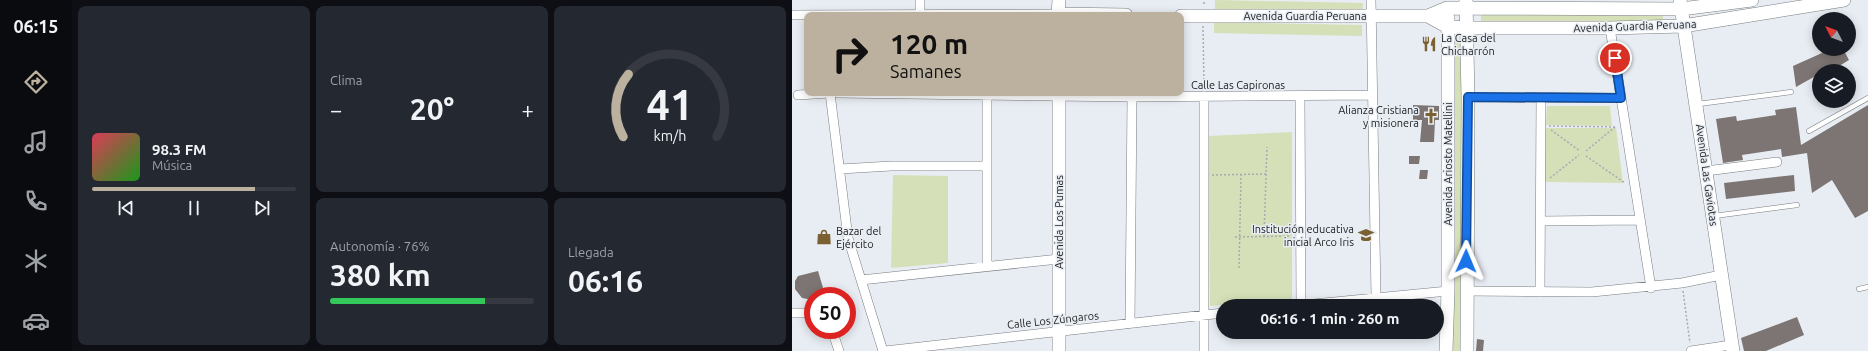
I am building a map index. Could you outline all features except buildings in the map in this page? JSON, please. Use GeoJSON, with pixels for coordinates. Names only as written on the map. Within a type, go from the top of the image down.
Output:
{"type":"FeatureCollection","features":[{"type":"Feature","properties":{"kind":"street"},"geometry":{"type":"LineString","coordinates":[[920,0],[920,12]]}},
{"type":"Feature","properties":{"kind":"street"},"geometry":{"type":"LineString","coordinates":[[1058,12],[1059,0]]}},
{"type":"Feature","properties":{"kind":"street"},"geometry":{"type":"LineString","coordinates":[[1371,0],[1376,297]]}},
{"type":"Feature","properties":{"kind":"street","name":"Avenida Guardia Peruana"},"geometry":{"type":"LineString","coordinates":[[1428,16],[1447,4],[1680,5],[1752,0]]}},
{"type":"Feature","properties":{"kind":"street","name":"Avenida Guardia Peruana"},"geometry":{"type":"LineString","coordinates":[[1184,16],[1428,16],[1448,27],[1610,28],[1683,26],[1844,0]]}},
{"type":"Feature","properties":{"kind":"street","name":"Avenida Ariosto Matellini"},"geometry":{"type":"LineString","coordinates":[[1446,351],[1448,291],[1447,4]]}},
{"type":"Feature","properties":{"kind":"street","name":"Avenida Ariosto Matellini"},"geometry":{"type":"LineString","coordinates":[[1466,4],[1468,28],[1466,351]]}},
{"type":"Feature","properties":{"kind":"street","name":"Avenida Las Gaviotas"},"geometry":{"type":"LineString","coordinates":[[1680,5],[1732,348]]}},
{"type":"Feature","properties":{"kind":"street"},"geometry":{"type":"LineString","coordinates":[[792,15],[804,15]]}},
{"type":"Feature","properties":{"kind":"street"},"geometry":{"type":"LineString","coordinates":[[1610,28],[1633,182],[1651,288]]}},
{"type":"Feature","properties":{"kind":"street"},"geometry":{"type":"LineString","coordinates":[[798,95],[804,95]]}},
{"type":"Feature","properties":{"kind":"street","name":"Calle Las Capironas"},"geometry":{"type":"LineString","coordinates":[[1108,96],[1300,97],[1373,95]]}},
{"type":"Feature","properties":{"kind":"street"},"geometry":{"type":"LineString","coordinates":[[829,96],[848,238],[884,351]]}},
{"type":"Feature","properties":{"kind":"street"},"geometry":{"type":"LineString","coordinates":[[987,96],[987,266]]}},
{"type":"Feature","properties":{"kind":"street","name":"Avenida Los Pumas"},"geometry":{"type":"LineString","coordinates":[[1059,96],[1059,351]]}},
{"type":"Feature","properties":{"kind":"street"},"geometry":{"type":"LineString","coordinates":[[1204,96],[1204,351]]}},
{"type":"Feature","properties":{"kind":"street"},"geometry":{"type":"LineString","coordinates":[[1130,324],[1132,97]]}},
{"type":"Feature","properties":{"kind":"street"},"geometry":{"type":"LineString","coordinates":[[1297,299],[1300,236],[1300,97]]}},
{"type":"Feature","properties":{"kind":"street"},"geometry":{"type":"LineString","coordinates":[[1468,97],[1621,98]]}},
{"type":"Feature","properties":{"kind":"street"},"geometry":{"type":"LineString","coordinates":[[1540,292],[1541,97]]}},
{"type":"Feature","properties":{"kind":"street"},"geometry":{"type":"LineString","coordinates":[[1706,171],[1777,162]]}},
{"type":"Feature","properties":{"kind":"street"},"geometry":{"type":"LineString","coordinates":[[840,169],[890,166],[987,166]]}},
{"type":"Feature","properties":{"kind":"street"},"geometry":{"type":"LineString","coordinates":[[1541,221],[1640,220]]}},
{"type":"Feature","properties":{"kind":"street"},"geometry":{"type":"LineString","coordinates":[[861,280],[1059,258]]}},
{"type":"Feature","properties":{"kind":"street"},"geometry":{"type":"LineString","coordinates":[[1466,291],[1592,292],[1651,288],[1721,276]]}},
{"type":"Feature","properties":{"kind":"street"},"geometry":{"type":"LineString","coordinates":[[1358,299],[1448,291]]}},
{"type":"Feature","properties":{"kind":"street"},"geometry":{"type":"LineString","coordinates":[[792,313],[804,313]]}},
{"type":"Feature","properties":{"kind":"street","name":"Calle Los Zúngaros"},"geometry":{"type":"LineString","coordinates":[[884,351],[1059,330],[1130,324],[1216,314]]}},
{"type":"Feature","properties":{"kind":"street"},"geometry":{"type":"LineString","coordinates":[[835,339],[839,351]]}},
{"type":"Feature","properties":{"kind":"street"},"geometry":{"type":"LineString","coordinates":[[1690,347],[1732,348]]}},
{"type":"Feature","properties":{"kind":"lane"},"geometry":{"type":"LineString","coordinates":[[1696,105],[1791,92]]}},
{"type":"Feature","properties":{"kind":"lane"},"geometry":{"type":"LineString","coordinates":[[1809,131],[1868,98]]}},
{"type":"Feature","properties":{"kind":"lane"},"geometry":{"type":"LineString","coordinates":[[1713,217],[1797,205]]}},
{"type":"Feature","properties":{"kind":"lane"},"geometry":{"type":"LineString","coordinates":[[1859,289],[1868,287]]}},
{"type":"Feature","properties":{"kind":"path"},"geometry":{"type":"LineString","coordinates":[[1203,17],[1204,96]]}},
{"type":"Feature","properties":{"kind":"path"},"geometry":{"type":"LineString","coordinates":[[1580,151],[1546,126],[1625,127]]}},
{"type":"Feature","properties":{"kind":"path"},"geometry":{"type":"LineString","coordinates":[[1586,151],[1615,127]]}},
{"type":"Feature","properties":{"kind":"path"},"geometry":{"type":"LineString","coordinates":[[1264,236],[1267,147]]}},
{"type":"Feature","properties":{"kind":"path"},"geometry":{"type":"LineString","coordinates":[[1540,186],[1579,155]]}},
{"type":"Feature","properties":{"kind":"path"},"geometry":{"type":"LineString","coordinates":[[1586,156],[1624,183],[1633,182]]}},
{"type":"Feature","properties":{"kind":"path"},"geometry":{"type":"LineString","coordinates":[[1204,175],[1266,174]]}},
{"type":"Feature","properties":{"kind":"path"},"geometry":{"type":"LineString","coordinates":[[1239,268],[1241,175]]}},
{"type":"Feature","properties":{"kind":"path"},"geometry":{"type":"LineString","coordinates":[[1235,237],[1300,236]]}},
{"type":"Feature","properties":{"kind":"path"},"geometry":{"type":"LineString","coordinates":[[1682,283],[1690,347]]}},
{"type":"Feature","properties":{"kind":"green space"},"geometry":{"type":"Polygon","coordinates":[[[1215,0],[1363,3],[1362,14],[1215,11],[1215,0]]]}},
{"type":"Feature","properties":{"kind":"green space"},"geometry":{"type":"Polygon","coordinates":[[[1481,12],[1663,16],[1663,22],[1481,21],[1481,12]]]}},
{"type":"Feature","properties":{"kind":"green space"},"geometry":{"type":"Polygon","coordinates":[[[1214,22],[1362,25],[1362,36],[1214,33],[1214,22]]]}},
{"type":"Feature","properties":{"kind":"green space"},"geometry":{"type":"Polygon","coordinates":[[[1452,42],[1462,42],[1463,351],[1452,351],[1452,42]]]}},
{"type":"Feature","properties":{"kind":"green space"},"geometry":{"type":"Polygon","coordinates":[[[1547,106],[1610,106],[1612,126],[1546,125],[1547,106]]]}},
{"type":"Feature","properties":{"kind":"green space"},"geometry":{"type":"Polygon","coordinates":[[[1545,128],[1616,128],[1623,183],[1545,182],[1545,128]]]}},
{"type":"Feature","properties":{"kind":"green space"},"geometry":{"type":"Polygon","coordinates":[[[1292,132],[1292,299],[1216,299],[1216,305],[1210,306],[1208,136],[1292,132]]]}},
{"type":"Feature","properties":{"kind":"green space"},"geometry":{"type":"Polygon","coordinates":[[[893,175],[948,176],[948,263],[891,268],[893,175]]]}},
{"type":"Feature","properties":{"kind":"place","name":"La Casa del Chicharrón"},"geometry":{"type":"Point","coordinates":[1429,44]}},
{"type":"Feature","properties":{"kind":"place","name":"Alianza Cristiana y misionera"},"geometry":{"type":"Point","coordinates":[1431,116]}},
{"type":"Feature","properties":{"kind":"place","name":"Institución educativa inicial Arco Iris"},"geometry":{"type":"Point","coordinates":[1366,235]}},
{"type":"Feature","properties":{"kind":"place","name":"Bazar del Ejército"},"geometry":{"type":"Point","coordinates":[824,237]}},
{"type":"Feature","properties":{"kind":"route"},"geometry":{"type":"LineString","coordinates":[[1466,261],[1468,97],[1621,98],[1615,58]]}}]}
